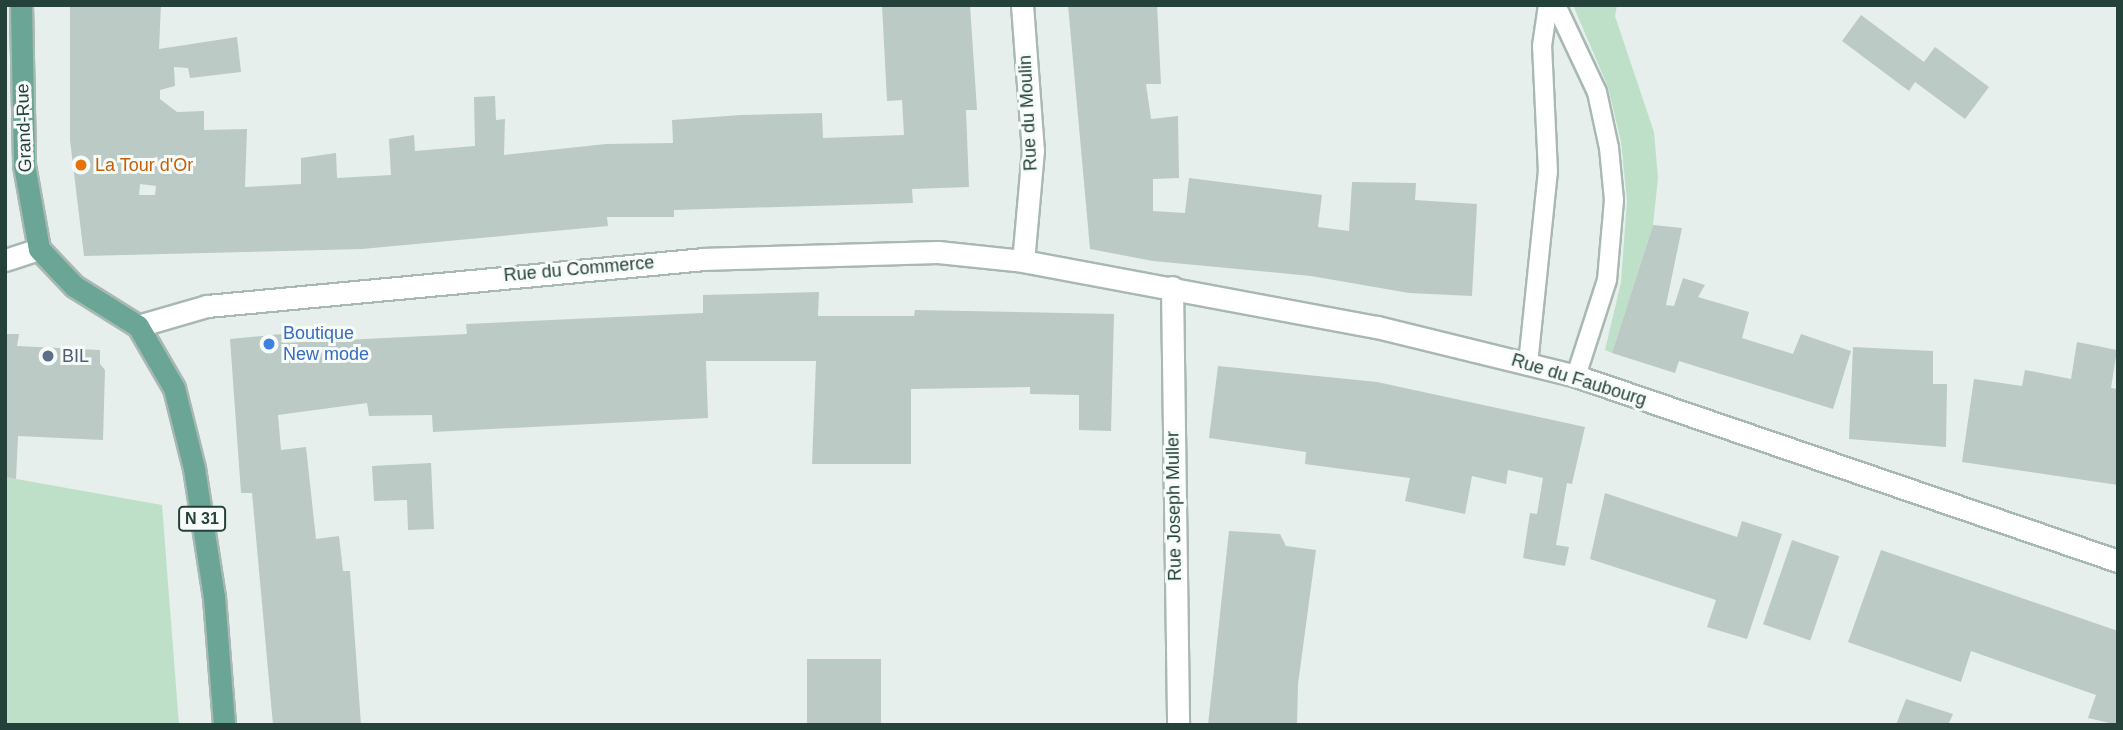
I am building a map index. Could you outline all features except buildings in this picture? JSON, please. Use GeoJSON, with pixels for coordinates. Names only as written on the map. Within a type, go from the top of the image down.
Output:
{"type":"FeatureCollection","features":[{"type":"Feature","properties":{"kind":"main road","name":"Grand-Rue"},"geometry":{"type":"LineString","coordinates":[[22,5],[24,164],[39,249]]}},
{"type":"Feature","properties":{"kind":"main road","name":"Rue du Moulin"},"geometry":{"type":"LineString","coordinates":[[1022,5],[1033,150],[1023,261]]}},
{"type":"Feature","properties":{"kind":"main road"},"geometry":{"type":"LineString","coordinates":[[5,260],[39,249]]}},
{"type":"Feature","properties":{"kind":"main road","name":"N 31"},"geometry":{"type":"LineString","coordinates":[[39,249],[74,286],[138,326],[174,388],[194,468],[214,597],[223,725]]}},
{"type":"Feature","properties":{"kind":"main road","name":"Rue du Commerce"},"geometry":{"type":"LineString","coordinates":[[138,326],[207,306],[701,259],[937,252],[1023,261]]}},
{"type":"Feature","properties":{"kind":"main road","name":"Rue du Faubourg"},"geometry":{"type":"LineString","coordinates":[[1023,261],[1377,327],[1576,376],[2118,561]]}},
{"type":"Feature","properties":{"kind":"main road","name":"Rue Joseph Muller"},"geometry":{"type":"LineString","coordinates":[[1172,287],[1178,725]]}},
{"type":"Feature","properties":{"kind":"lane"},"geometry":{"type":"LineString","coordinates":[[1528,364],[1548,172],[1542,46],[1548,5]]}},
{"type":"Feature","properties":{"kind":"lane"},"geometry":{"type":"LineString","coordinates":[[1556,5],[1597,92],[1609,148],[1614,200],[1607,281],[1576,376]]}},
{"type":"Feature","properties":{"kind":"green space"},"geometry":{"type":"Polygon","coordinates":[[[1573,5],[1617,5],[1615,16],[1654,132],[1658,178],[1653,225],[1612,353],[1605,350],[1621,282],[1627,201],[1621,142],[1608,87],[1573,5]]]}},
{"type":"Feature","properties":{"kind":"green space"},"geometry":{"type":"Polygon","coordinates":[[[5,477],[162,505],[179,725],[5,725],[5,477]]]}},
{"type":"Feature","properties":{"kind":"place","name":"La Tour d'Or"},"geometry":{"type":"Point","coordinates":[81,165]}},
{"type":"Feature","properties":{"kind":"place","name":"Boutique New mode"},"geometry":{"type":"Point","coordinates":[269,344]}},
{"type":"Feature","properties":{"kind":"place","name":"BIL"},"geometry":{"type":"Point","coordinates":[48,356]}}]}
